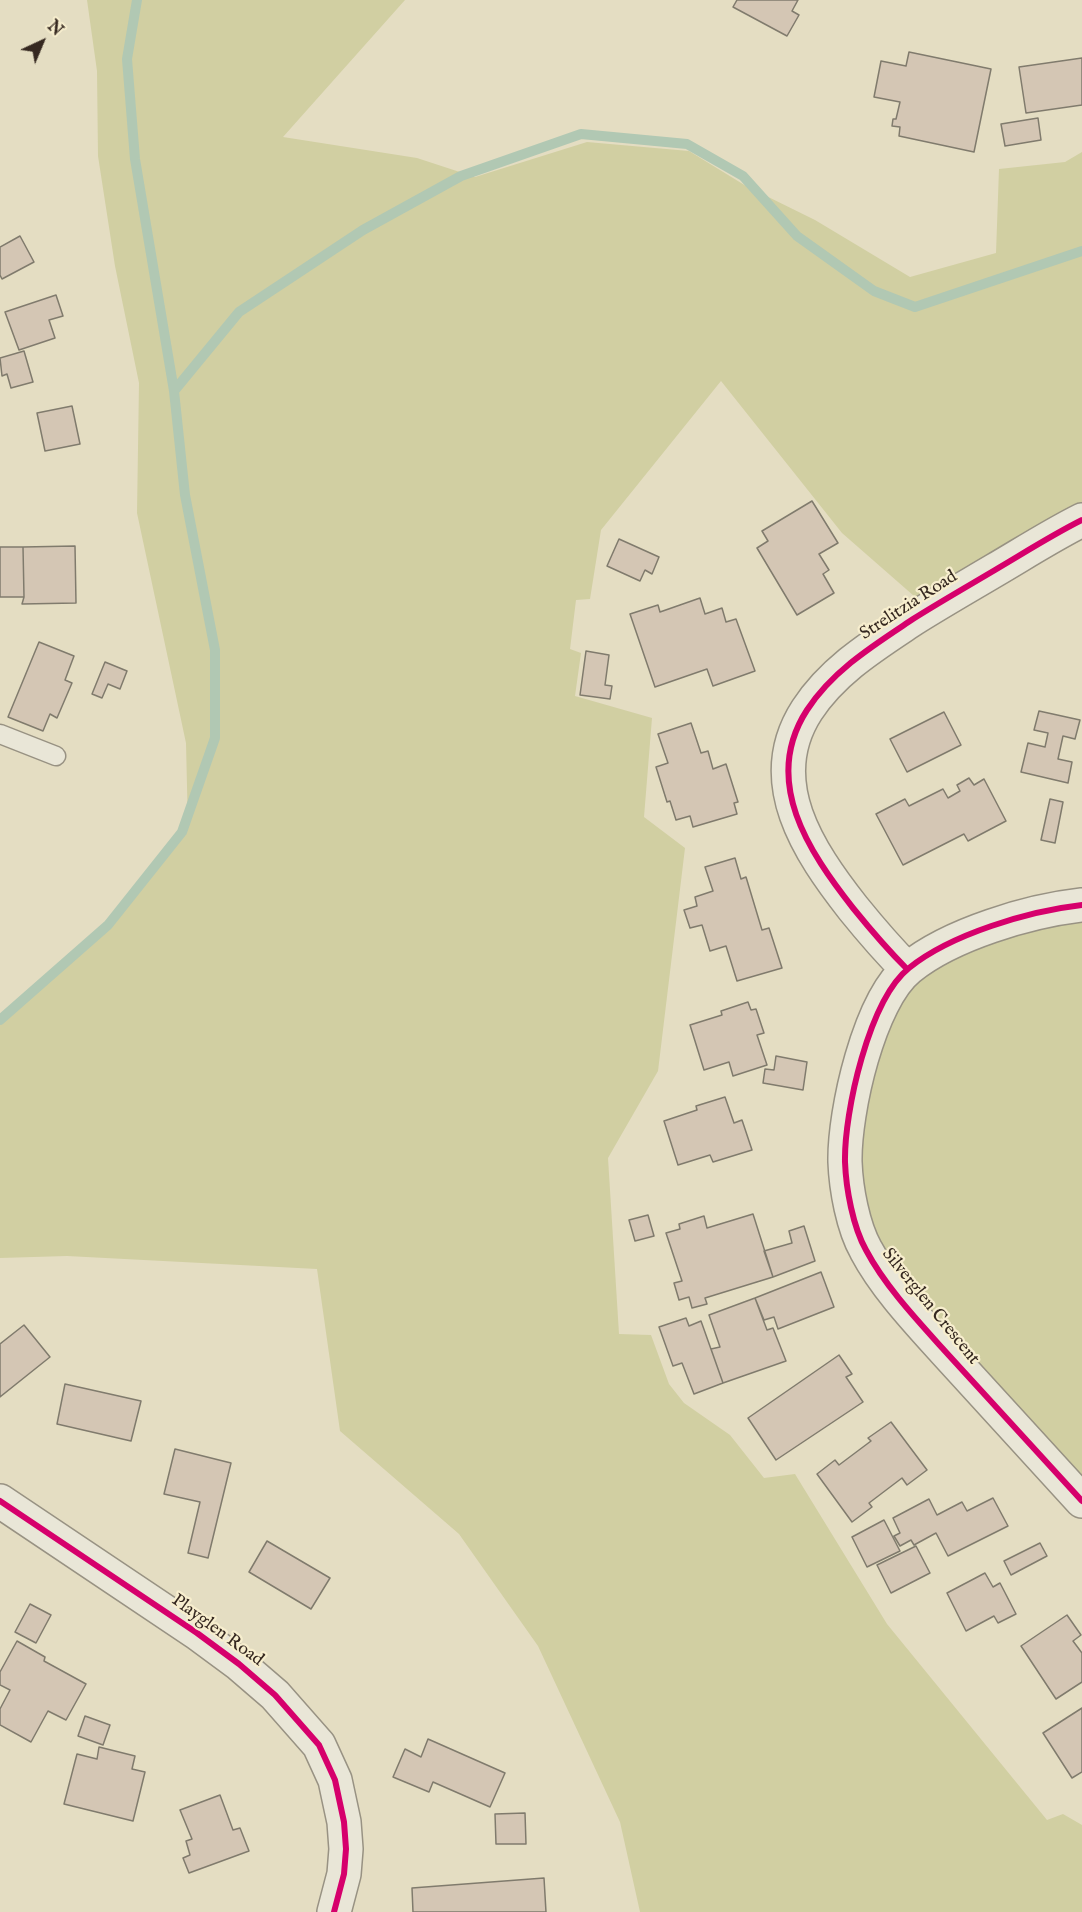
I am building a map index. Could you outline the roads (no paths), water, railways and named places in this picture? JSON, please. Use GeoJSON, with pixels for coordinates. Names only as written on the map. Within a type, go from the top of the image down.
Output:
{"type":"FeatureCollection","features":[{"type":"Feature","properties":{"kind":"street","name":"Strelitzia Road"},"geometry":{"type":"LineString","coordinates":[[907,969],[845,897],[824,870],[808,843],[793,808],[789,790],[791,748],[796,732],[815,699],[834,677],[865,651],[1044,540],[1082,520]]}},
{"type":"Feature","properties":{"kind":"street","name":"Silverglen Crescent"},"geometry":{"type":"LineString","coordinates":[[1082,905],[1059,907],[1022,916],[961,938],[927,954],[907,969],[884,1000],[864,1051],[853,1092],[845,1162],[858,1231],[874,1264],[913,1314],[1082,1501]]}},
{"type":"Feature","properties":{"kind":"street","name":"Playglen Road"},"geometry":{"type":"LineString","coordinates":[[0,1501],[239,1664],[275,1695],[319,1745],[334,1780],[344,1822],[346,1849],[344,1874],[334,1912]]}},
{"type":"Feature","properties":{"kind":"lane"},"geometry":{"type":"LineString","coordinates":[[0,734],[56,756]]}},
{"type":"Feature","properties":{"kind":"waterway"},"geometry":{"type":"LineString","coordinates":[[0,1020],[108,925],[182,832],[215,738],[215,650],[185,495],[174,391],[135,159],[127,59],[137,0]]}},
{"type":"Feature","properties":{"kind":"waterway"},"geometry":{"type":"LineString","coordinates":[[174,391],[239,312],[363,230],[461,176],[581,134],[687,144],[743,176],[797,236],[874,291],[915,307],[1082,251]]}}]}
